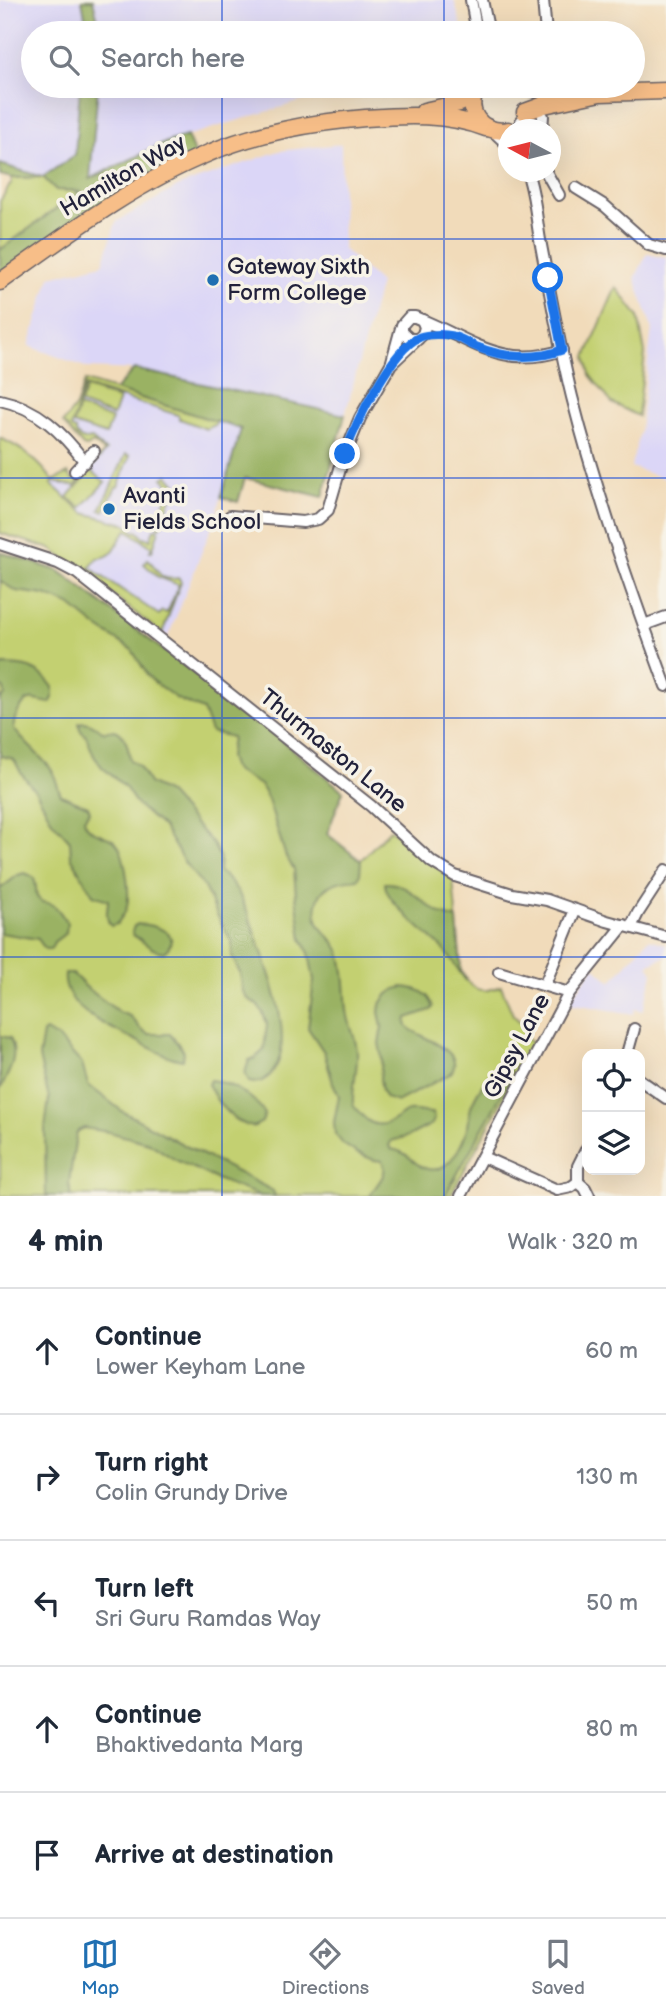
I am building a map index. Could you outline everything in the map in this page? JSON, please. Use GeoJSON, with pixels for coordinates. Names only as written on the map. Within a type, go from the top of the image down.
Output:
{"type":"FeatureCollection","features":[{"type":"Feature","properties":{"kind":"highway"},"geometry":{"type":"LineString","coordinates":[[645,92],[666,91]]}},
{"type":"Feature","properties":{"kind":"highway"},"geometry":{"type":"LineString","coordinates":[[410,115],[460,103],[466,98]]}},
{"type":"Feature","properties":{"kind":"highway"},"geometry":{"type":"LineString","coordinates":[[474,98],[472,103],[476,117],[498,123]]}},
{"type":"Feature","properties":{"kind":"highway"},"geometry":{"type":"LineString","coordinates":[[514,119],[526,98]]}},
{"type":"Feature","properties":{"kind":"highway"},"geometry":{"type":"LineString","coordinates":[[521,119],[544,105],[577,98]]}},
{"type":"Feature","properties":{"kind":"highway","name":"Hamilton Way"},"geometry":{"type":"LineString","coordinates":[[0,282],[86,221],[144,185],[209,152],[276,132],[345,120],[410,115],[498,125]]}},
{"type":"Feature","properties":{"kind":"street"},"geometry":{"type":"LineString","coordinates":[[471,0],[475,21]]}},
{"type":"Feature","properties":{"kind":"street"},"geometry":{"type":"LineString","coordinates":[[482,0],[486,21]]}},
{"type":"Feature","properties":{"kind":"street"},"geometry":{"type":"LineString","coordinates":[[543,0],[545,21]]}},
{"type":"Feature","properties":{"kind":"street"},"geometry":{"type":"LineString","coordinates":[[531,182],[539,237],[572,397],[595,480],[666,686]]}},
{"type":"Feature","properties":{"kind":"street"},"geometry":{"type":"LineString","coordinates":[[533,187],[540,182]]}},
{"type":"Feature","properties":{"kind":"street"},"geometry":{"type":"LineString","coordinates":[[552,182],[559,195]]}},
{"type":"Feature","properties":{"kind":"street"},"geometry":{"type":"LineString","coordinates":[[581,195],[605,206],[623,230],[649,245],[666,250]]}},
{"type":"Feature","properties":{"kind":"street"},"geometry":{"type":"LineString","coordinates":[[240,531],[236,516],[303,522],[323,516],[330,505],[354,432],[391,364],[403,322],[408,317],[415,317],[439,327],[452,336],[489,351],[541,357],[562,350]]}},
{"type":"Feature","properties":{"kind":"street"},"geometry":{"type":"LineString","coordinates":[[391,364],[419,338],[425,327],[422,320]]}},
{"type":"Feature","properties":{"kind":"street"},"geometry":{"type":"LineString","coordinates":[[401,328],[407,338],[452,336]]}},
{"type":"Feature","properties":{"kind":"street"},"geometry":{"type":"LineString","coordinates":[[0,400],[24,407],[47,420],[70,442],[85,462]]}},
{"type":"Feature","properties":{"kind":"street"},"geometry":{"type":"LineString","coordinates":[[75,471],[94,451]]}},
{"type":"Feature","properties":{"kind":"street","name":"Thurmaston Lane"},"geometry":{"type":"LineString","coordinates":[[0,544],[58,562],[77,573],[371,806],[432,862],[455,876],[512,894],[547,900],[607,921],[666,937]]}},
{"type":"Feature","properties":{"kind":"street"},"geometry":{"type":"LineString","coordinates":[[644,625],[666,617]]}},
{"type":"Feature","properties":{"kind":"street","name":"Gipsy Lane"},"geometry":{"type":"LineString","coordinates":[[460,1196],[569,993],[628,926],[666,870]]}},
{"type":"Feature","properties":{"kind":"street"},"geometry":{"type":"LineString","coordinates":[[545,985],[575,910]]}},
{"type":"Feature","properties":{"kind":"street"},"geometry":{"type":"LineString","coordinates":[[499,972],[569,993]]}},
{"type":"Feature","properties":{"kind":"street"},"geometry":{"type":"LineString","coordinates":[[628,1049],[634,1029]]}},
{"type":"Feature","properties":{"kind":"street"},"geometry":{"type":"LineString","coordinates":[[645,1083],[666,1098]]}},
{"type":"Feature","properties":{"kind":"street"},"geometry":{"type":"LineString","coordinates":[[483,1157],[557,1190],[571,1187],[578,1182]]}},
{"type":"Feature","properties":{"kind":"street"},"geometry":{"type":"LineString","coordinates":[[578,1182],[582,1159]]}},
{"type":"Feature","properties":{"kind":"street"},"geometry":{"type":"LineString","coordinates":[[578,1182],[586,1188],[590,1196]]}},
{"type":"Feature","properties":{"kind":"shaded area"},"geometry":{"type":"Polygon","coordinates":[[[0,0],[82,0],[85,21],[21,21],[21,98],[79,98],[75,156],[43,177],[0,164],[0,0]]]}},
{"type":"Feature","properties":{"kind":"shaded area"},"geometry":{"type":"Polygon","coordinates":[[[94,0],[454,0],[460,21],[99,21],[94,0]]]}},
{"type":"Feature","properties":{"kind":"shaded area"},"geometry":{"type":"Polygon","coordinates":[[[97,98],[316,98],[167,142],[90,179],[97,98]]]}},
{"type":"Feature","properties":{"kind":"shaded area","name":"Gateway Sixth Form College"},"geometry":{"type":"Polygon","coordinates":[[[341,144],[343,249],[380,283],[345,415],[140,370],[88,368],[29,346],[50,277],[103,264],[116,222],[179,186],[279,151],[341,144]]]}},
{"type":"Feature","properties":{"kind":"shaded area"},"geometry":{"type":"Polygon","coordinates":[[[647,254],[666,258],[666,479],[631,467],[640,432],[652,328],[635,278],[647,254]]]}},
{"type":"Feature","properties":{"kind":"shaded area","name":"Avanti Fields School"},"geometry":{"type":"Polygon","coordinates":[[[85,381],[241,429],[216,521],[168,637],[51,549],[0,533],[0,438],[22,449],[53,481],[68,473],[73,480],[105,452],[93,443],[87,447],[83,446],[63,423],[76,406],[85,381]]]}},
{"type":"Feature","properties":{"kind":"shaded area"},"geometry":{"type":"Polygon","coordinates":[[[649,939],[666,944],[666,956],[648,965],[653,973],[643,1011],[635,1009],[634,1014],[568,1003],[594,967],[611,982],[649,939]]]}},
{"type":"Feature","properties":{"kind":"green space"},"geometry":{"type":"Polygon","coordinates":[[[82,0],[93,0],[98,21],[85,21],[82,0]]]}},
{"type":"Feature","properties":{"kind":"green space"},"geometry":{"type":"Polygon","coordinates":[[[79,98],[97,98],[90,179],[167,142],[187,136],[195,155],[0,282],[0,250],[80,191],[56,190],[43,177],[75,155],[79,98]]]}},
{"type":"Feature","properties":{"kind":"green space"},"geometry":{"type":"Polygon","coordinates":[[[0,164],[42,177],[12,178],[0,175],[0,164]]]}},
{"type":"Feature","properties":{"kind":"green space"},"geometry":{"type":"Polygon","coordinates":[[[43,177],[56,190],[81,191],[0,250],[0,201],[12,178],[43,177]]]}},
{"type":"Feature","properties":{"kind":"green space"},"geometry":{"type":"Polygon","coordinates":[[[616,287],[638,316],[645,353],[638,416],[612,403],[590,375],[586,357],[616,287]]]}},
{"type":"Feature","properties":{"kind":"green space"},"geometry":{"type":"Polygon","coordinates":[[[134,369],[345,415],[323,497],[245,478],[238,502],[221,497],[241,429],[115,390],[134,369]]]}},
{"type":"Feature","properties":{"kind":"green space"},"geometry":{"type":"Polygon","coordinates":[[[85,381],[217,421],[206,429],[180,419],[178,415],[85,386],[71,428],[76,430],[81,438],[92,439],[106,451],[75,486],[54,482],[51,484],[84,513],[126,524],[150,540],[154,529],[159,530],[152,551],[150,551],[152,547],[127,530],[112,552],[97,558],[90,568],[159,615],[162,611],[167,613],[179,585],[158,577],[144,564],[148,559],[163,577],[179,578],[181,582],[162,634],[51,549],[0,533],[0,438],[30,456],[53,481],[68,473],[73,480],[105,452],[93,443],[87,447],[83,446],[63,423],[76,406],[85,381]]]}},
{"type":"Feature","properties":{"kind":"green space"},"geometry":{"type":"Polygon","coordinates":[[[86,388],[119,399],[113,416],[80,404],[86,388]]]}},
{"type":"Feature","properties":{"kind":"green space"},"geometry":{"type":"Polygon","coordinates":[[[79,407],[112,419],[106,435],[73,424],[79,407]]]}},
{"type":"Feature","properties":{"kind":"green space"},"geometry":{"type":"Polygon","coordinates":[[[126,454],[130,456],[118,487],[104,511],[100,510],[126,454]]]}},
{"type":"Feature","properties":{"kind":"green space"},"geometry":{"type":"Polygon","coordinates":[[[91,470],[105,482],[81,508],[68,497],[91,470]]]}},
{"type":"Feature","properties":{"kind":"green space"},"geometry":{"type":"Polygon","coordinates":[[[168,475],[176,484],[161,526],[158,527],[156,524],[170,486],[163,478],[168,475]]]}},
{"type":"Feature","properties":{"kind":"green space"},"geometry":{"type":"Polygon","coordinates":[[[0,552],[59,571],[271,732],[343,791],[326,833],[360,861],[390,829],[453,880],[461,970],[477,989],[487,990],[501,986],[513,1015],[526,1027],[524,1035],[533,1045],[450,1196],[0,1196],[0,552]]]}},
{"type":"Feature","properties":{"kind":"green space"},"geometry":{"type":"Polygon","coordinates":[[[0,552],[59,571],[271,732],[343,791],[327,834],[361,861],[360,874],[358,879],[340,882],[324,890],[316,911],[320,926],[338,948],[343,963],[348,1015],[357,1051],[353,1105],[366,1119],[376,1124],[388,1123],[409,1111],[432,1113],[432,1124],[409,1136],[391,1141],[389,1146],[423,1167],[436,1169],[449,1162],[459,1148],[469,1122],[471,1106],[488,1077],[499,1063],[508,1065],[510,1070],[508,1083],[445,1196],[370,1196],[383,1175],[382,1161],[357,1153],[343,1144],[335,1134],[334,1122],[339,1096],[324,1052],[308,1028],[314,980],[309,953],[302,939],[294,869],[286,857],[268,800],[260,785],[235,771],[232,766],[229,757],[232,737],[211,732],[203,710],[177,699],[154,682],[132,650],[70,605],[45,595],[16,591],[0,581],[0,552]]]}},
{"type":"Feature","properties":{"kind":"green space"},"geometry":{"type":"Polygon","coordinates":[[[0,665],[30,668],[42,675],[53,687],[50,703],[29,700],[22,706],[14,728],[51,769],[61,795],[88,806],[90,811],[84,819],[88,828],[110,838],[118,846],[124,863],[128,895],[126,910],[117,924],[111,926],[109,923],[108,900],[93,895],[71,857],[70,841],[52,821],[15,761],[0,756],[0,700],[5,695],[0,685],[0,665]]]}},
{"type":"Feature","properties":{"kind":"green space"},"geometry":{"type":"Polygon","coordinates":[[[83,722],[103,731],[115,730],[122,735],[130,760],[139,766],[149,783],[168,793],[213,844],[220,858],[219,871],[238,892],[274,988],[281,1029],[277,1065],[268,1077],[257,1083],[249,1082],[245,1073],[249,1060],[264,1050],[267,1024],[262,1011],[243,992],[240,973],[232,957],[232,942],[204,887],[184,862],[163,827],[137,805],[125,787],[102,767],[94,756],[86,736],[80,730],[79,723],[83,722]]]}},
{"type":"Feature","properties":{"kind":"green space"},"geometry":{"type":"Polygon","coordinates":[[[24,873],[34,879],[37,897],[54,906],[67,923],[66,933],[54,942],[51,949],[45,949],[38,939],[0,933],[0,889],[24,873]]]}},
{"type":"Feature","properties":{"kind":"green space"},"geometry":{"type":"Polygon","coordinates":[[[385,883],[401,886],[433,909],[457,919],[461,970],[467,982],[444,950],[392,900],[385,883]]]}},
{"type":"Feature","properties":{"kind":"green space"},"geometry":{"type":"Polygon","coordinates":[[[138,924],[164,931],[169,935],[170,945],[164,952],[147,945],[133,935],[134,926],[138,924]]]}},
{"type":"Feature","properties":{"kind":"green space"},"geometry":{"type":"Polygon","coordinates":[[[65,974],[73,974],[119,1012],[130,1016],[148,1034],[170,1034],[184,1051],[183,1060],[159,1052],[90,1016],[71,997],[65,974]]]}},
{"type":"Feature","properties":{"kind":"green space"},"geometry":{"type":"Polygon","coordinates":[[[403,987],[422,992],[433,1007],[407,1018],[406,1024],[449,1053],[454,1066],[450,1074],[397,1102],[386,1098],[382,1091],[379,1043],[382,1027],[379,1012],[380,1005],[388,994],[403,987]]]}},
{"type":"Feature","properties":{"kind":"green space"},"geometry":{"type":"Polygon","coordinates":[[[46,1031],[59,1039],[82,1064],[88,1085],[122,1111],[268,1188],[275,1196],[261,1196],[216,1179],[174,1159],[149,1143],[84,1128],[76,1135],[69,1183],[71,1196],[46,1196],[45,1128],[49,1099],[39,1057],[43,1033],[46,1031]]]}},
{"type":"Feature","properties":{"kind":"green space"},"geometry":{"type":"Polygon","coordinates":[[[0,1036],[10,1038],[14,1051],[12,1064],[0,1090],[0,1036]]]}},
{"type":"Feature","properties":{"kind":"green space"},"geometry":{"type":"Polygon","coordinates":[[[210,1080],[233,1087],[255,1101],[265,1114],[262,1122],[253,1127],[231,1116],[220,1105],[208,1084],[210,1080]]]}},
{"type":"Feature","properties":{"kind":"place","name":"Gateway Sixth Form College"},"geometry":{"type":"Point","coordinates":[213,280]}},
{"type":"Feature","properties":{"kind":"place","name":"Avanti Fields School"},"geometry":{"type":"Point","coordinates":[109,509]}},
{"type":"Feature","properties":{"kind":"route"},"geometry":{"type":"LineString","coordinates":[[345,454],[360,418],[391,364],[421,337],[452,336],[489,351],[516,356],[541,357],[562,350],[548,278]]}}]}
